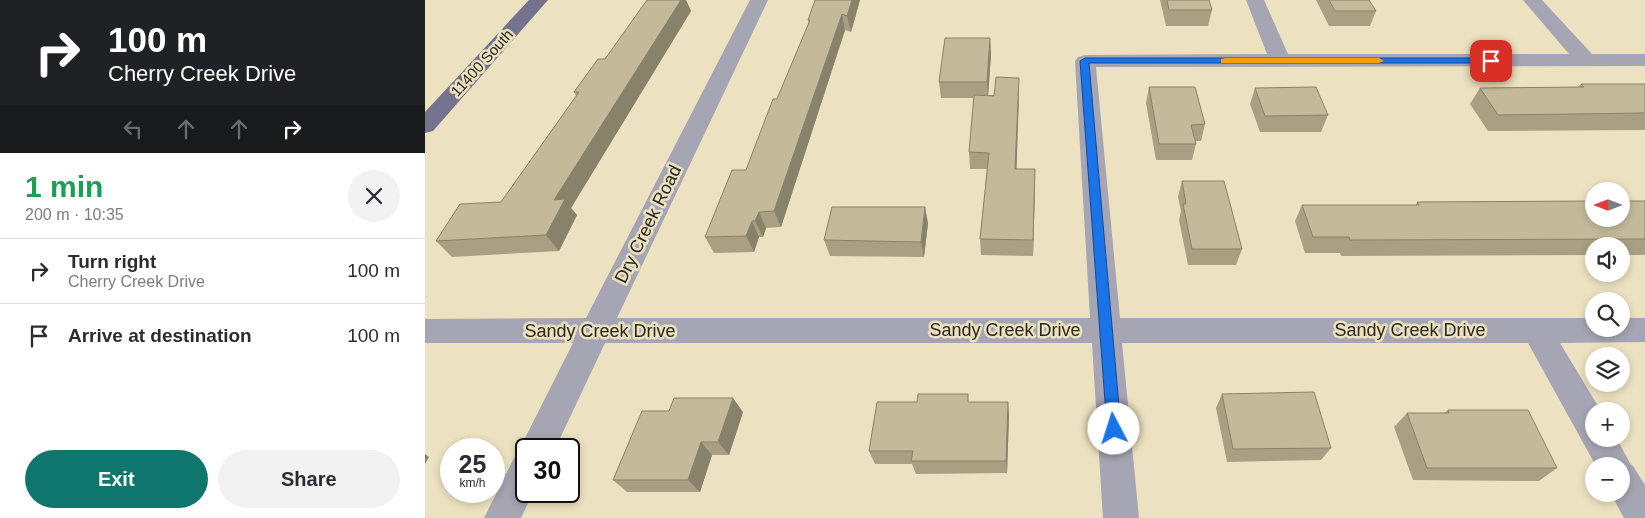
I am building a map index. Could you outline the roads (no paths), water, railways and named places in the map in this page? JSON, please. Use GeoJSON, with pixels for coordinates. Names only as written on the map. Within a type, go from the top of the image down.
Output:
{"type":"FeatureCollection","features":[{"type":"Feature","properties":{"kind":"main road","name":"11400 South"},"geometry":{"type":"LineString","coordinates":[[425,126],[539,0]]}},
{"type":"Feature","properties":{"kind":"street","name":"Dry Creek Road"},"geometry":{"type":"LineString","coordinates":[[542,438],[759,0]]}},
{"type":"Feature","properties":{"kind":"street"},"geometry":{"type":"LineString","coordinates":[[1255,0],[1280,61]]}},
{"type":"Feature","properties":{"kind":"street"},"geometry":{"type":"LineString","coordinates":[[1532,0],[1587,61]]}},
{"type":"Feature","properties":{"kind":"street"},"geometry":{"type":"LineString","coordinates":[[1121,518],[1085,61],[1645,60]]}},
{"type":"Feature","properties":{"kind":"street"},"geometry":{"type":"LineString","coordinates":[[1537,330],[1585,414]]}},
{"type":"Feature","properties":{"kind":"street","name":"Sandy Creek Drive"},"geometry":{"type":"LineString","coordinates":[[425,331],[1645,330]]}},
{"type":"Feature","properties":{"kind":"street"},"geometry":{"type":"LineString","coordinates":[[502,518],[515,492]]}},
{"type":"Feature","properties":{"kind":"street"},"geometry":{"type":"LineString","coordinates":[[1630,494],[1644,518]]}}]}
